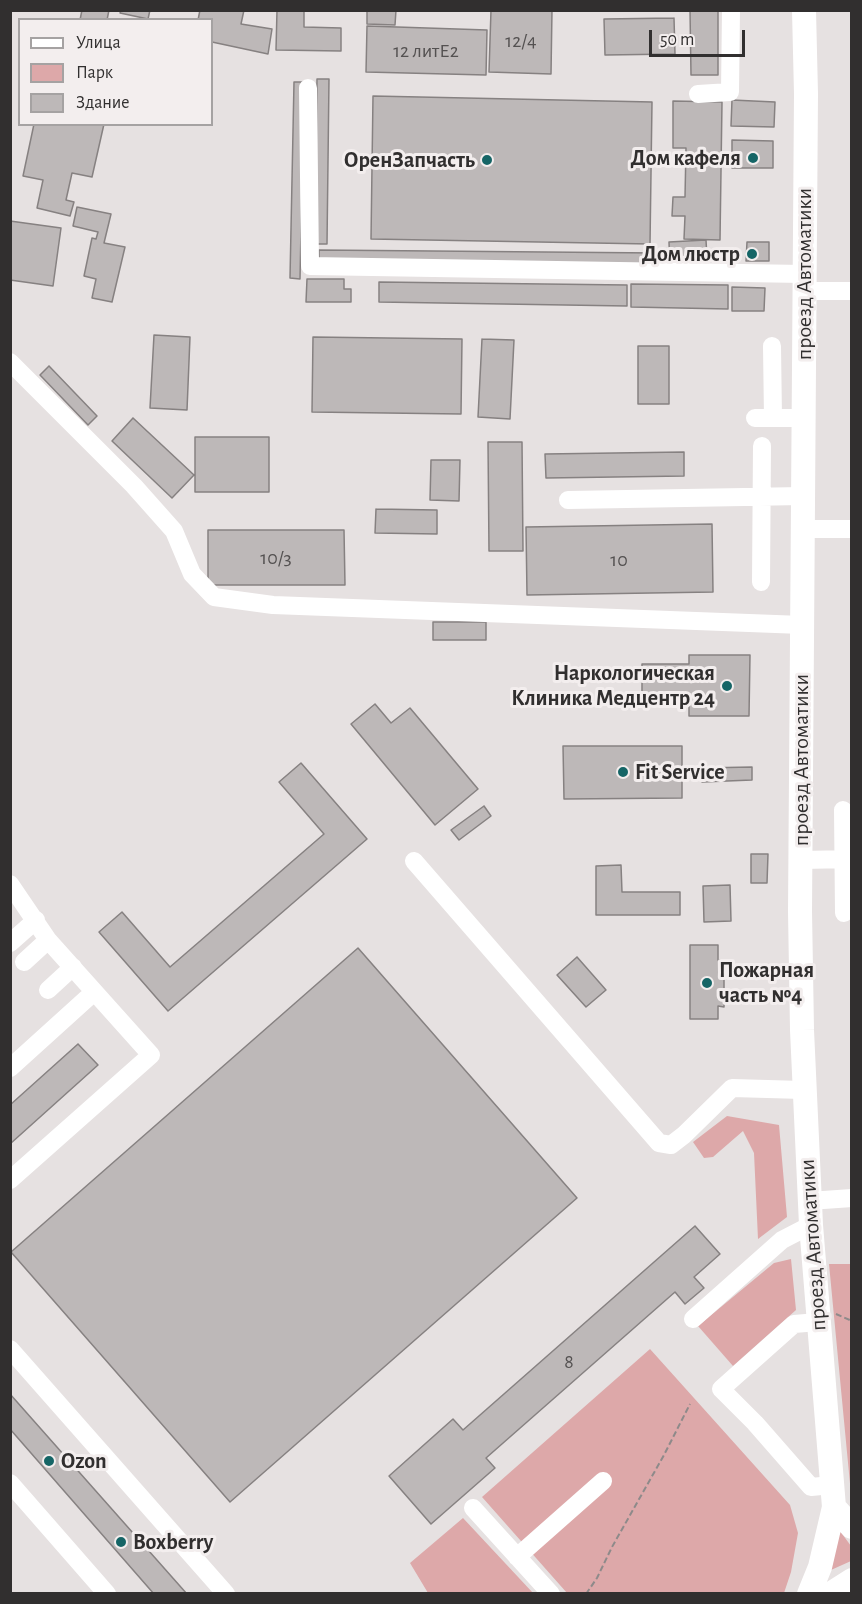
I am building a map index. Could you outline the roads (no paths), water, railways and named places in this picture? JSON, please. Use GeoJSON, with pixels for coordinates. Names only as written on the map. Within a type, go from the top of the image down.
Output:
{"type":"FeatureCollection","features":[{"type":"Feature","properties":{"kind":"main road","name":"проезд Автоматики"},"geometry":{"type":"LineString","coordinates":[[804,10],[806,94],[801,860],[803,1090],[809,1201],[833,1496],[820,1567],[809,1593]]}},
{"type":"Feature","properties":{"kind":"main road"},"geometry":{"type":"LineString","coordinates":[[833,1496],[852,1527]]}},
{"type":"Feature","properties":{"kind":"main road"},"geometry":{"type":"LineString","coordinates":[[830,1593],[852,1580]]}},
{"type":"Feature","properties":{"kind":"street"},"geometry":{"type":"LineString","coordinates":[[698,94],[730,92],[731,10]]}},
{"type":"Feature","properties":{"kind":"street"},"geometry":{"type":"LineString","coordinates":[[309,88],[310,266],[804,282],[852,291]]}},
{"type":"Feature","properties":{"kind":"street"},"geometry":{"type":"LineString","coordinates":[[772,346],[764,418],[803,418]]}},
{"type":"Feature","properties":{"kind":"street"},"geometry":{"type":"LineString","coordinates":[[10,362],[134,486],[174,531],[192,574],[214,597],[273,604],[802,625]]}},
{"type":"Feature","properties":{"kind":"street"},"geometry":{"type":"LineString","coordinates":[[761,582],[762,446]]}},
{"type":"Feature","properties":{"kind":"street"},"geometry":{"type":"LineString","coordinates":[[568,500],[803,496]]}},
{"type":"Feature","properties":{"kind":"street"},"geometry":{"type":"LineString","coordinates":[[803,529],[852,529]]}},
{"type":"Feature","properties":{"kind":"street"},"geometry":{"type":"LineString","coordinates":[[843,810],[847,860],[844,913]]}},
{"type":"Feature","properties":{"kind":"street"},"geometry":{"type":"LineString","coordinates":[[801,860],[847,860]]}},
{"type":"Feature","properties":{"kind":"street"},"geometry":{"type":"LineString","coordinates":[[414,861],[658,1143],[671,1145],[732,1088],[803,1090]]}},
{"type":"Feature","properties":{"kind":"street"},"geometry":{"type":"LineString","coordinates":[[10,1180],[151,1055],[48,940],[11,886]]}},
{"type":"Feature","properties":{"kind":"street"},"geometry":{"type":"LineString","coordinates":[[10,943],[36,920]]}},
{"type":"Feature","properties":{"kind":"street"},"geometry":{"type":"LineString","coordinates":[[24,962],[48,940]]}},
{"type":"Feature","properties":{"kind":"street"},"geometry":{"type":"LineString","coordinates":[[48,990],[73,968]]}},
{"type":"Feature","properties":{"kind":"street"},"geometry":{"type":"LineString","coordinates":[[10,1068],[94,992]]}},
{"type":"Feature","properties":{"kind":"street"},"geometry":{"type":"LineString","coordinates":[[809,1201],[852,1198]]}},
{"type":"Feature","properties":{"kind":"street"},"geometry":{"type":"LineString","coordinates":[[693,1319],[782,1240],[811,1225]]}},
{"type":"Feature","properties":{"kind":"street"},"geometry":{"type":"LineString","coordinates":[[818,1322],[794,1324],[721,1389],[755,1423],[811,1487],[833,1496]]}},
{"type":"Feature","properties":{"kind":"street"},"geometry":{"type":"LineString","coordinates":[[10,1348],[226,1593]]}},
{"type":"Feature","properties":{"kind":"street"},"geometry":{"type":"LineString","coordinates":[[517,1557],[603,1481]]}},
{"type":"Feature","properties":{"kind":"street"},"geometry":{"type":"LineString","coordinates":[[10,1483],[107,1593]]}},
{"type":"Feature","properties":{"kind":"street"},"geometry":{"type":"LineString","coordinates":[[473,1508],[551,1593]]}},
{"type":"Feature","properties":{"kind":"place","name":"Дом кафеля"},"geometry":{"type":"Point","coordinates":[753,158]}},
{"type":"Feature","properties":{"kind":"place","name":"ОренЗапчасть"},"geometry":{"type":"Point","coordinates":[487,160]}},
{"type":"Feature","properties":{"kind":"place","name":"Дом люстр"},"geometry":{"type":"Point","coordinates":[752,254]}},
{"type":"Feature","properties":{"kind":"place","name":"Наркологическая Клиника Медцентр 24"},"geometry":{"type":"Point","coordinates":[727,686]}},
{"type":"Feature","properties":{"kind":"place","name":"Fit Service"},"geometry":{"type":"Point","coordinates":[623,772]}},
{"type":"Feature","properties":{"kind":"place","name":"Пожарная часть №4"},"geometry":{"type":"Point","coordinates":[707,983]}},
{"type":"Feature","properties":{"kind":"place","name":"Ozon"},"geometry":{"type":"Point","coordinates":[49,1461]}},
{"type":"Feature","properties":{"kind":"place","name":"Boxberry"},"geometry":{"type":"Point","coordinates":[121,1542]}}]}
